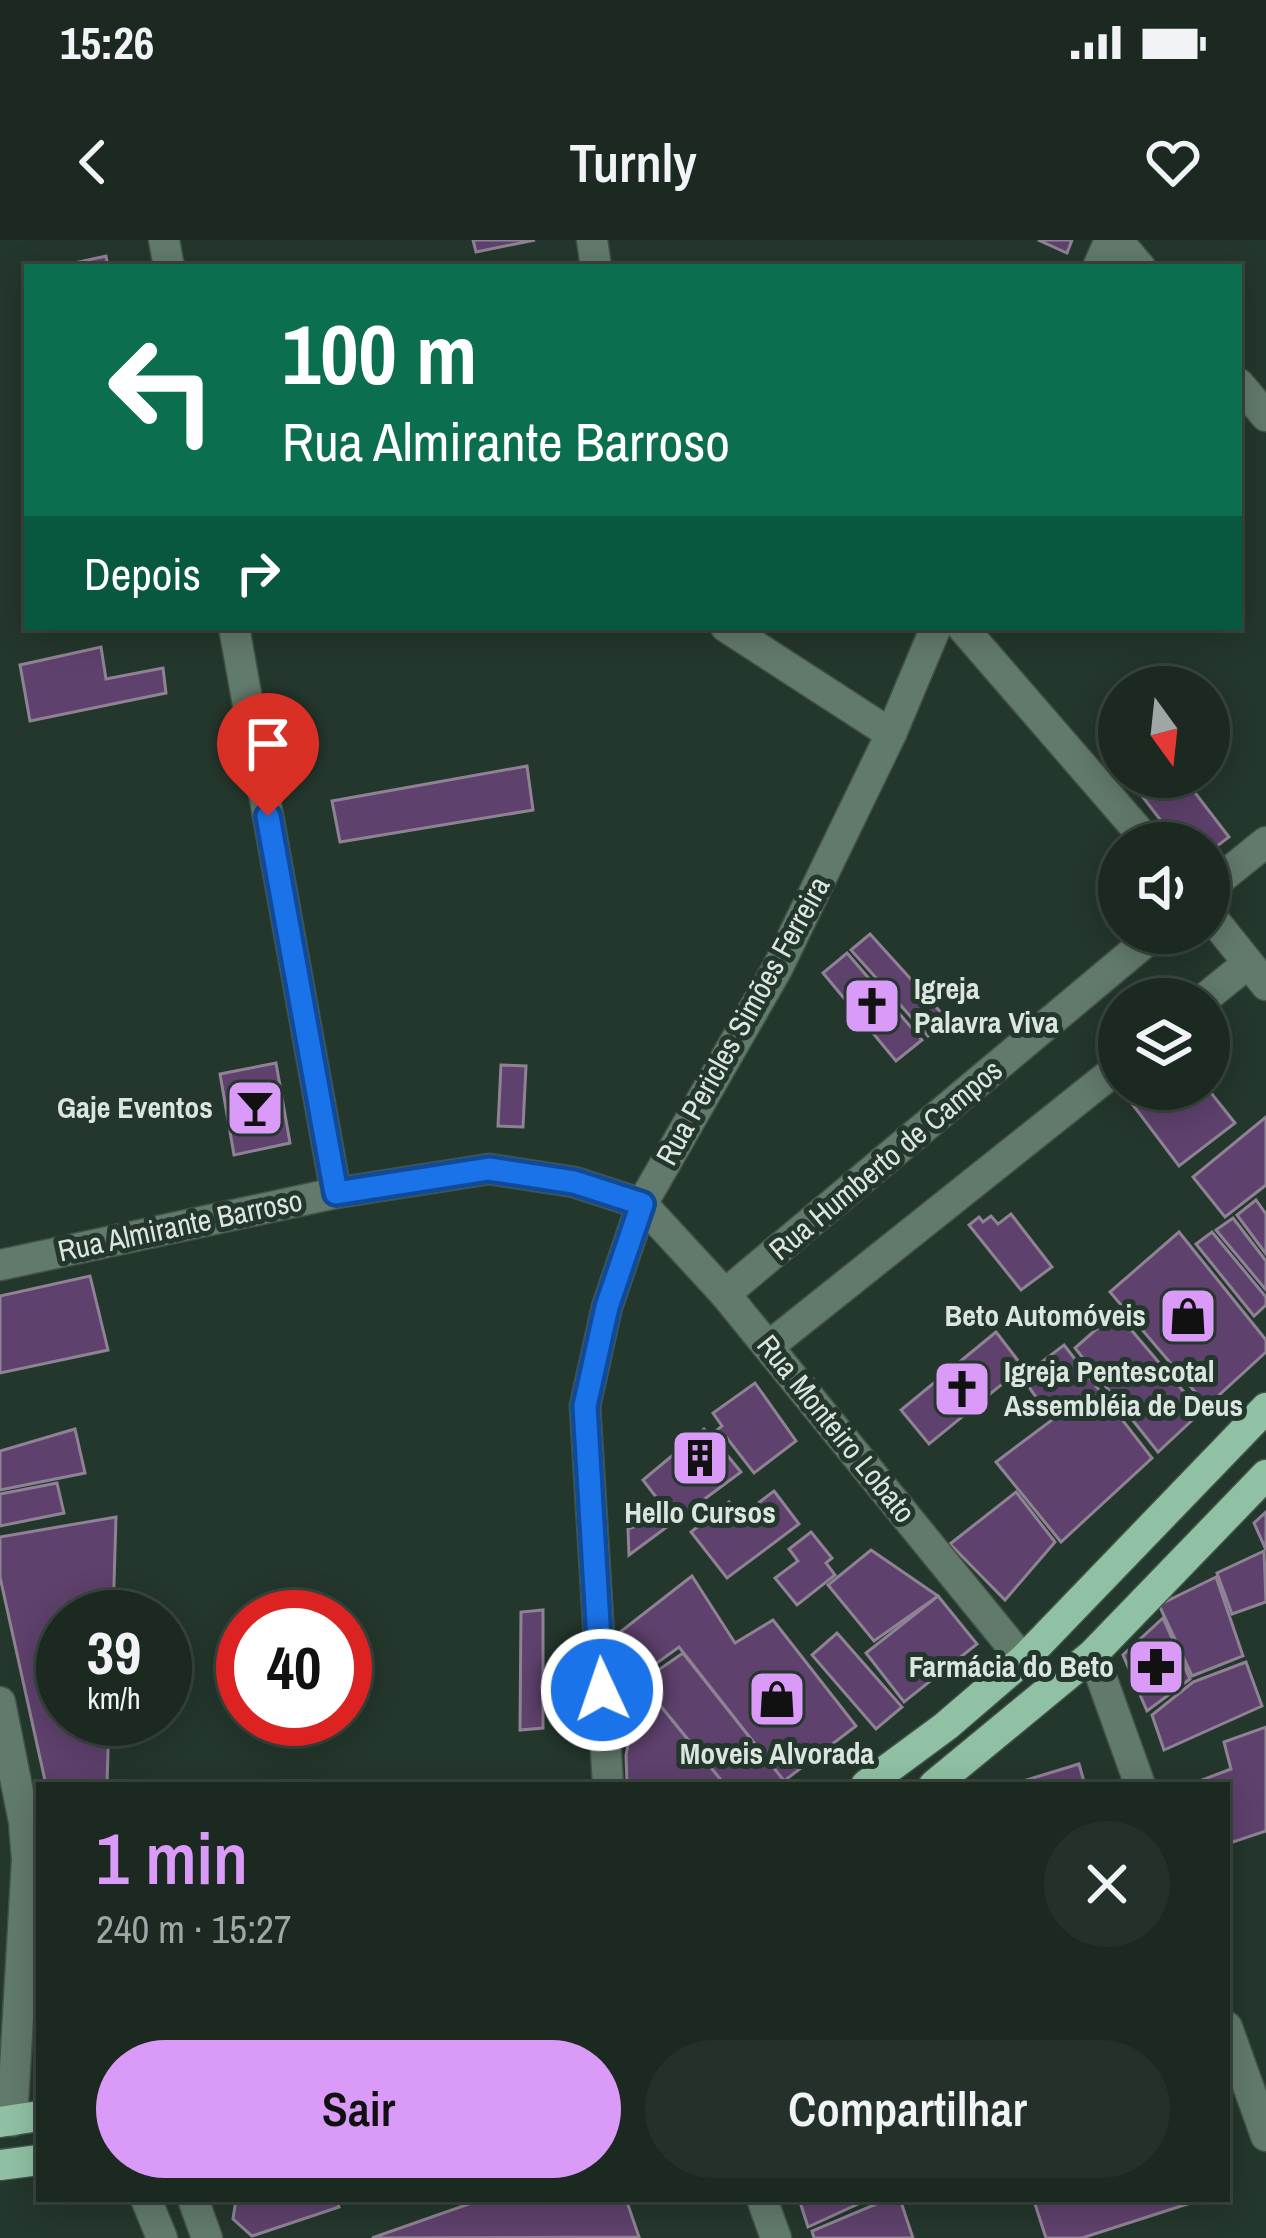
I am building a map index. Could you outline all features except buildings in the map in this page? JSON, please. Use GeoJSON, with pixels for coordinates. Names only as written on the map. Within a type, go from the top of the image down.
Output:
{"type":"FeatureCollection","features":[{"type":"Feature","properties":{"kind":"main road"},"geometry":{"type":"LineString","coordinates":[[870,1782],[1023,1660],[1266,1408]]}},
{"type":"Feature","properties":{"kind":"main road"},"geometry":{"type":"LineString","coordinates":[[938,1782],[1094,1654],[1266,1475]]}},
{"type":"Feature","properties":{"kind":"main road"},"geometry":{"type":"LineString","coordinates":[[0,2165],[36,2160]]}},
{"type":"Feature","properties":{"kind":"street"},"geometry":{"type":"LineString","coordinates":[[1114,240],[1137,264]]}},
{"type":"Feature","properties":{"kind":"street"},"geometry":{"type":"LineString","coordinates":[[1242,388],[1266,416]]}},
{"type":"Feature","properties":{"kind":"street"},"geometry":{"type":"LineString","coordinates":[[235,630],[336,1193]]}},
{"type":"Feature","properties":{"kind":"street"},"geometry":{"type":"LineString","coordinates":[[731,630],[891,734]]}},
{"type":"Feature","properties":{"kind":"street","name":"Rua Pericles Simões Ferreira"},"geometry":{"type":"LineString","coordinates":[[608,1782],[585,1406],[607,1307],[642,1204],[777,969],[891,734],[935,630]]}},
{"type":"Feature","properties":{"kind":"street"},"geometry":{"type":"LineString","coordinates":[[965,630],[1131,822]]}},
{"type":"Feature","properties":{"kind":"street"},"geometry":{"type":"LineString","coordinates":[[1230,871],[1266,842]]}},
{"type":"Feature","properties":{"kind":"street"},"geometry":{"type":"LineString","coordinates":[[1230,941],[1257,975]]}},
{"type":"Feature","properties":{"kind":"street","name":"Rua Humberto de Campos"},"geometry":{"type":"LineString","coordinates":[[725,1294],[1131,954]]}},
{"type":"Feature","properties":{"kind":"street"},"geometry":{"type":"LineString","coordinates":[[769,1346],[1098,1084]]}},
{"type":"Feature","properties":{"kind":"street","name":"Rua Almirante Barroso"},"geometry":{"type":"LineString","coordinates":[[0,1265],[336,1193],[489,1169],[574,1182],[642,1204]]}},
{"type":"Feature","properties":{"kind":"street","name":"Rua Monteiro Lobato"},"geometry":{"type":"LineString","coordinates":[[642,1204],[769,1346],[1023,1660]]}},
{"type":"Feature","properties":{"kind":"street"},"geometry":{"type":"LineString","coordinates":[[1094,1654],[1139,1782]]}},
{"type":"Feature","properties":{"kind":"street"},"geometry":{"type":"LineString","coordinates":[[0,1702],[12,1822],[27,1860],[17,2120]]}},
{"type":"Feature","properties":{"kind":"street"},"geometry":{"type":"LineString","coordinates":[[1230,2035],[1266,2136]]}},
{"type":"Feature","properties":{"kind":"street"},"geometry":{"type":"LineString","coordinates":[[147,2202],[162,2238]]}},
{"type":"Feature","properties":{"kind":"street"},"geometry":{"type":"LineString","coordinates":[[194,2202],[207,2238]]}},
{"type":"Feature","properties":{"kind":"street"},"geometry":{"type":"LineString","coordinates":[[763,2202],[776,2238]]}},
{"type":"Feature","properties":{"kind":"place","name":"Igreja Palavra Viva"},"geometry":{"type":"Point","coordinates":[872,1006]}},
{"type":"Feature","properties":{"kind":"place","name":"Gaje Eventos"},"geometry":{"type":"Point","coordinates":[255,1108]}},
{"type":"Feature","properties":{"kind":"place","name":"Beto Automóveis"},"geometry":{"type":"Point","coordinates":[1188,1316]}},
{"type":"Feature","properties":{"kind":"place","name":"Igreja Pentescotal Assembléia de Deus"},"geometry":{"type":"Point","coordinates":[962,1389]}},
{"type":"Feature","properties":{"kind":"place","name":"Hello Cursos"},"geometry":{"type":"Point","coordinates":[700,1458]}},
{"type":"Feature","properties":{"kind":"place","name":"Farmácia do Beto"},"geometry":{"type":"Point","coordinates":[1156,1667]}},
{"type":"Feature","properties":{"kind":"place","name":"Moveis Alvorada"},"geometry":{"type":"Point","coordinates":[777,1699]}},
{"type":"Feature","properties":{"kind":"route"},"geometry":{"type":"LineString","coordinates":[[268,816],[336,1193],[489,1169],[574,1182],[642,1204],[607,1307],[585,1406],[602,1690]]}}]}
